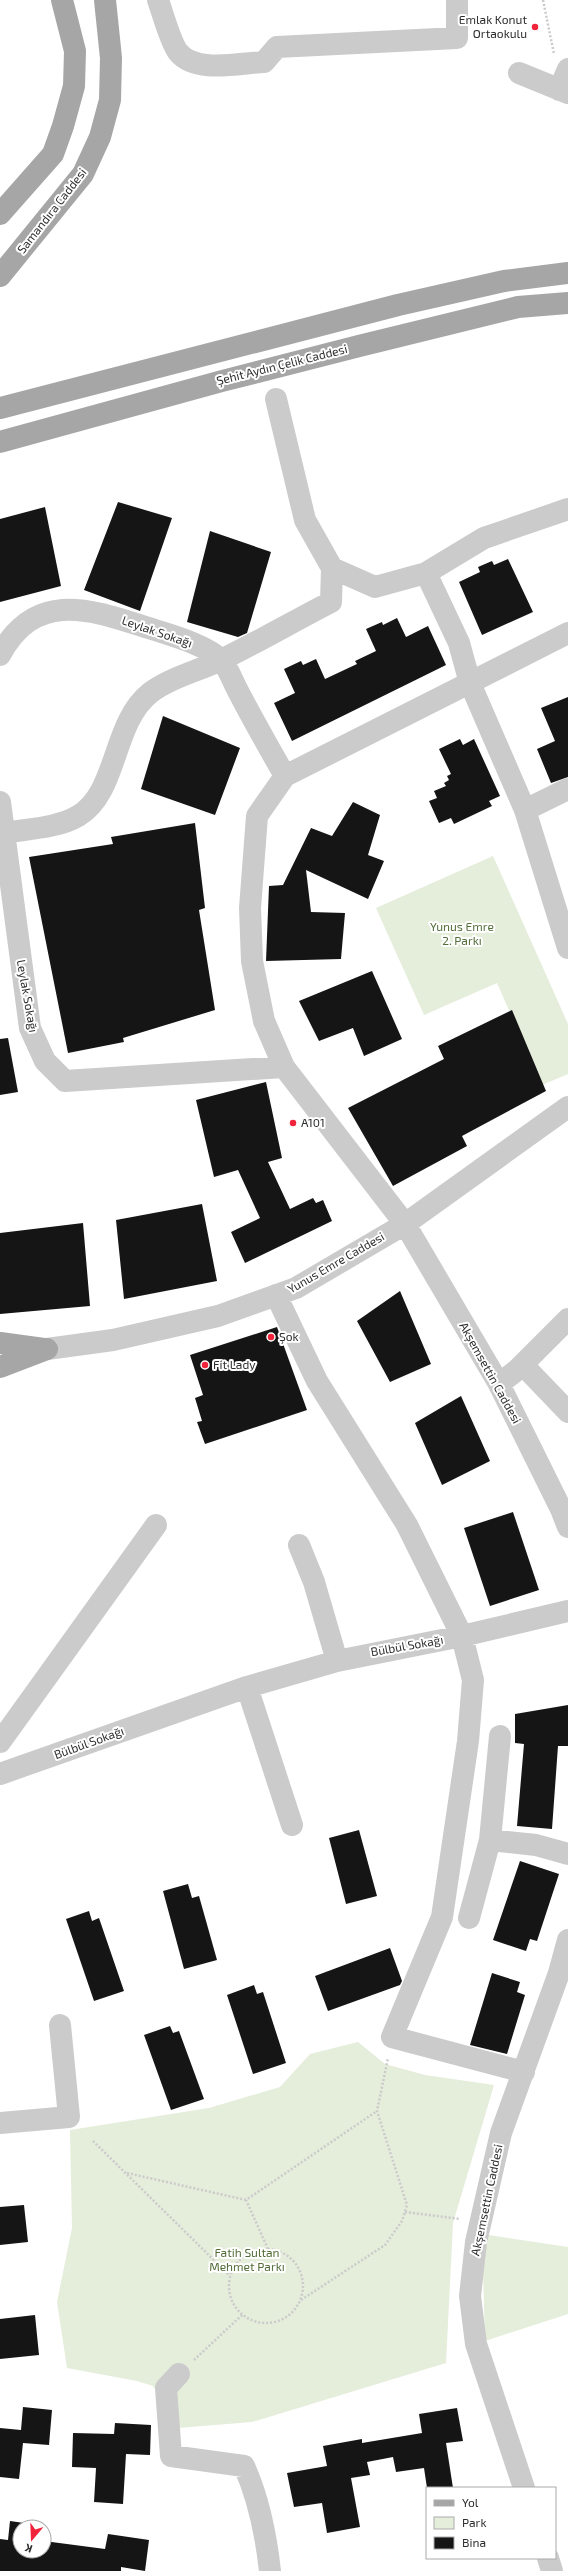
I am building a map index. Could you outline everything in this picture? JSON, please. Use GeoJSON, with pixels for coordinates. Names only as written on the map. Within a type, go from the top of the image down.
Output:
{"type":"FeatureCollection","features":[{"type":"Feature","properties":{"kind":"main road"},"geometry":{"type":"LineString","coordinates":[[0,214],[53,154],[63,126],[74,86],[75,51],[62,0]]}},
{"type":"Feature","properties":{"kind":"main road","name":"Samandıra Caddesi"},"geometry":{"type":"LineString","coordinates":[[0,276],[83,174],[100,137],[110,100],[111,58],[104,0]]}},
{"type":"Feature","properties":{"kind":"main road"},"geometry":{"type":"LineString","coordinates":[[0,408],[398,306],[504,281],[568,272]]}},
{"type":"Feature","properties":{"kind":"main road","name":"Şehit Aydın Çelik Caddesi"},"geometry":{"type":"LineString","coordinates":[[0,442],[222,381],[397,336],[518,307],[568,303]]}},
{"type":"Feature","properties":{"kind":"main road"},"geometry":{"type":"LineString","coordinates":[[0,398],[27,402]]}},
{"type":"Feature","properties":{"kind":"main road"},"geometry":{"type":"LineString","coordinates":[[0,1343],[47,1349]]}},
{"type":"Feature","properties":{"kind":"main road"},"geometry":{"type":"LineString","coordinates":[[0,1367],[47,1349]]}},
{"type":"Feature","properties":{"kind":"street"},"geometry":{"type":"LineString","coordinates":[[158,0],[178,51],[191,62],[204,65],[264,62],[277,47],[457,38],[458,0]]}},
{"type":"Feature","properties":{"kind":"street"},"geometry":{"type":"LineString","coordinates":[[519,73],[558,89],[568,69]]}},
{"type":"Feature","properties":{"kind":"street"},"geometry":{"type":"LineString","coordinates":[[4,834],[67,821],[86,811],[99,793],[131,716],[141,702],[160,687],[221,660],[331,602],[332,568],[305,520],[276,399]]}},
{"type":"Feature","properties":{"kind":"street"},"geometry":{"type":"LineString","coordinates":[[332,568],[375,587],[426,573],[484,538],[568,509]]}},
{"type":"Feature","properties":{"kind":"street"},"geometry":{"type":"LineString","coordinates":[[426,573],[459,644],[470,683],[525,810],[568,948]]}},
{"type":"Feature","properties":{"kind":"street","name":"Leylak Sokağı"},"geometry":{"type":"LineString","coordinates":[[0,655],[7,641],[24,625],[45,613],[70,608],[95,611],[181,638],[221,660]]}},
{"type":"Feature","properties":{"kind":"street"},"geometry":{"type":"LineString","coordinates":[[221,660],[285,776],[568,633]]}},
{"type":"Feature","properties":{"kind":"street","name":"Akşemsettin Caddesi"},"geometry":{"type":"LineString","coordinates":[[285,776],[257,816],[250,908],[252,961],[264,1021],[284,1067],[405,1224],[499,1384],[567,1523]]}},
{"type":"Feature","properties":{"kind":"street"},"geometry":{"type":"LineString","coordinates":[[525,810],[568,789]]}},
{"type":"Feature","properties":{"kind":"street","name":"Leylak Sokağı"},"geometry":{"type":"LineString","coordinates":[[0,802],[30,1028],[45,1061],[64,1081],[284,1067]]}},
{"type":"Feature","properties":{"kind":"street","name":"Yunus Emre Caddesi"},"geometry":{"type":"LineString","coordinates":[[47,1349],[113,1340],[218,1316],[296,1288],[405,1224],[568,1107]]}},
{"type":"Feature","properties":{"kind":"street"},"geometry":{"type":"LineString","coordinates":[[276,1295],[317,1381],[407,1525],[462,1636],[473,1680],[468,1741],[442,1918],[392,2037],[524,2072]]}},
{"type":"Feature","properties":{"kind":"street"},"geometry":{"type":"LineString","coordinates":[[499,1384],[522,1365],[568,1319]]}},
{"type":"Feature","properties":{"kind":"street"},"geometry":{"type":"LineString","coordinates":[[522,1365],[568,1412]]}},
{"type":"Feature","properties":{"kind":"street"},"geometry":{"type":"LineString","coordinates":[[0,1742],[156,1526]]}},
{"type":"Feature","properties":{"kind":"street"},"geometry":{"type":"LineString","coordinates":[[299,1545],[314,1582],[337,1661]]}},
{"type":"Feature","properties":{"kind":"street","name":"Bülbül Sokağı"},"geometry":{"type":"LineString","coordinates":[[0,1774],[247,1687],[337,1661],[462,1636],[568,1611]]}},
{"type":"Feature","properties":{"kind":"street"},"geometry":{"type":"LineString","coordinates":[[247,1687],[292,1825]]}},
{"type":"Feature","properties":{"kind":"street"},"geometry":{"type":"LineString","coordinates":[[469,1918],[490,1840],[500,1736]]}},
{"type":"Feature","properties":{"kind":"street"},"geometry":{"type":"LineString","coordinates":[[490,1840],[536,1845],[568,1854]]}},
{"type":"Feature","properties":{"kind":"street","name":"Akşemsettin Caddesi"},"geometry":{"type":"LineString","coordinates":[[524,2487],[476,2344],[472,2324],[470,2296],[480,2221],[501,2134],[524,2072],[564,1975],[568,1940]]}},
{"type":"Feature","properties":{"kind":"street"},"geometry":{"type":"LineString","coordinates":[[0,2122],[70,2117],[60,2024]]}},
{"type":"Feature","properties":{"kind":"street"},"geometry":{"type":"LineString","coordinates":[[178,2374],[166,2388],[171,2456],[244,2466],[254,2489],[267,2544],[270,2571]]}},
{"type":"Feature","properties":{"kind":"street"},"geometry":{"type":"LineString","coordinates":[[548,2559],[552,2571]]}},
{"type":"Feature","properties":{"kind":"path"},"geometry":{"type":"LineString","coordinates":[[543,0],[556,63],[558,89]]}},
{"type":"Feature","properties":{"kind":"path"},"geometry":{"type":"LineString","coordinates":[[301,2300],[304,2286],[301,2272],[293,2260],[281,2252],[268,2249],[251,2252],[238,2261],[230,2276],[228,2290],[242,2315],[258,2323],[276,2323],[291,2314],[301,2300],[384,2245],[402,2221],[407,2205],[377,2112],[392,2037]]}},
{"type":"Feature","properties":{"kind":"path"},"geometry":{"type":"LineString","coordinates":[[125,2173],[246,2200],[377,2112]]}},
{"type":"Feature","properties":{"kind":"path"},"geometry":{"type":"LineString","coordinates":[[93,2141],[230,2276]]}},
{"type":"Feature","properties":{"kind":"path"},"geometry":{"type":"LineString","coordinates":[[246,2200],[268,2249]]}},
{"type":"Feature","properties":{"kind":"path"},"geometry":{"type":"LineString","coordinates":[[405,2212],[480,2221]]}},
{"type":"Feature","properties":{"kind":"path"},"geometry":{"type":"LineString","coordinates":[[178,2374],[242,2315]]}},
{"type":"Feature","properties":{"kind":"green space","name":"Yunus Emre 2. Parkı"},"geometry":{"type":"Polygon","coordinates":[[[493,856],[568,1024],[568,1074],[542,1085],[497,983],[424,1015],[376,908],[493,856]]]}},
{"type":"Feature","properties":{"kind":"green space","name":"Fatih Sultan Mehmet Parkı"},"geometry":{"type":"Polygon","coordinates":[[[358,2042],[385,2064],[425,2075],[494,2085],[453,2223],[446,2363],[252,2422],[178,2428],[153,2386],[137,2381],[67,2368],[57,2302],[72,2228],[70,2130],[209,2108],[280,2087],[310,2054],[358,2042]]]}},
{"type":"Feature","properties":{"kind":"green space"},"geometry":{"type":"Polygon","coordinates":[[[482,2234],[568,2247],[568,2314],[485,2341],[482,2234]]]}},
{"type":"Feature","properties":{"kind":"building"},"geometry":{"type":"Polygon","coordinates":[[[118,502],[172,518],[140,611],[84,590],[118,502]]]}},
{"type":"Feature","properties":{"kind":"building"},"geometry":{"type":"Polygon","coordinates":[[[45,507],[61,586],[0,602],[0,519],[45,507]]]}},
{"type":"Feature","properties":{"kind":"building"},"geometry":{"type":"Polygon","coordinates":[[[210,531],[271,552],[247,633],[238,637],[187,622],[210,531]]]}},
{"type":"Feature","properties":{"kind":"building"},"geometry":{"type":"Polygon","coordinates":[[[508,559],[533,612],[482,635],[459,582],[480,572],[478,567],[492,561],[494,565],[508,559]]]}},
{"type":"Feature","properties":{"kind":"building"},"geometry":{"type":"Polygon","coordinates":[[[397,618],[406,637],[428,626],[446,665],[292,741],[274,703],[295,693],[284,669],[301,661],[303,665],[316,659],[325,679],[357,664],[355,661],[376,651],[366,629],[382,622],[383,625],[397,618]]]}},
{"type":"Feature","properties":{"kind":"building"},"geometry":{"type":"Polygon","coordinates":[[[568,697],[568,777],[551,783],[537,749],[555,741],[541,708],[568,697]]]}},
{"type":"Feature","properties":{"kind":"building"},"geometry":{"type":"Polygon","coordinates":[[[163,716],[240,748],[215,815],[141,789],[163,716]]]}},
{"type":"Feature","properties":{"kind":"building"},"geometry":{"type":"Polygon","coordinates":[[[460,739],[463,745],[474,739],[500,796],[489,801],[492,806],[454,824],[451,818],[439,823],[429,801],[437,798],[434,791],[446,786],[444,783],[449,780],[447,776],[451,774],[439,749],[460,739]]]}},
{"type":"Feature","properties":{"kind":"building"},"geometry":{"type":"Polygon","coordinates":[[[353,802],[380,815],[368,855],[384,861],[368,899],[306,870],[311,912],[345,913],[341,959],[266,961],[269,886],[283,885],[311,828],[332,836],[353,802]]]}},
{"type":"Feature","properties":{"kind":"building"},"geometry":{"type":"Polygon","coordinates":[[[195,823],[205,908],[199,910],[215,1010],[123,1038],[124,1042],[68,1053],[29,857],[113,844],[111,837],[195,823]]]}},
{"type":"Feature","properties":{"kind":"building"},"geometry":{"type":"Polygon","coordinates":[[[372,971],[402,1039],[364,1056],[353,1028],[319,1041],[299,1001],[372,971]]]}},
{"type":"Feature","properties":{"kind":"building"},"geometry":{"type":"Polygon","coordinates":[[[512,1010],[546,1091],[462,1136],[467,1146],[393,1186],[348,1108],[444,1059],[438,1046],[512,1010]]]}},
{"type":"Feature","properties":{"kind":"building"},"geometry":{"type":"Polygon","coordinates":[[[8,1038],[18,1092],[0,1095],[0,1039],[8,1038]]]}},
{"type":"Feature","properties":{"kind":"building"},"geometry":{"type":"Polygon","coordinates":[[[266,1082],[282,1158],[268,1162],[290,1209],[313,1198],[316,1203],[323,1200],[332,1221],[245,1263],[231,1232],[260,1218],[238,1170],[214,1177],[196,1100],[266,1082]]]}},
{"type":"Feature","properties":{"kind":"building"},"geometry":{"type":"Polygon","coordinates":[[[202,1204],[217,1281],[124,1299],[116,1220],[202,1204]]]}},
{"type":"Feature","properties":{"kind":"building"},"geometry":{"type":"Polygon","coordinates":[[[83,1223],[90,1306],[0,1314],[0,1233],[83,1223]]]}},
{"type":"Feature","properties":{"kind":"building"},"geometry":{"type":"Polygon","coordinates":[[[400,1291],[431,1364],[390,1382],[357,1321],[400,1291]]]}},
{"type":"Feature","properties":{"kind":"building"},"geometry":{"type":"Polygon","coordinates":[[[277,1327],[307,1410],[205,1444],[197,1422],[202,1421],[195,1398],[203,1395],[190,1355],[277,1327]]]}},
{"type":"Feature","properties":{"kind":"building"},"geometry":{"type":"Polygon","coordinates":[[[461,1396],[490,1461],[442,1485],[415,1423],[461,1396]]]}},
{"type":"Feature","properties":{"kind":"building"},"geometry":{"type":"Polygon","coordinates":[[[513,1512],[539,1590],[490,1606],[464,1528],[513,1512]]]}},
{"type":"Feature","properties":{"kind":"building"},"geometry":{"type":"Polygon","coordinates":[[[568,1705],[568,1746],[558,1746],[552,1829],[517,1826],[524,1744],[515,1743],[515,1714],[568,1705]]]}},
{"type":"Feature","properties":{"kind":"building"},"geometry":{"type":"Polygon","coordinates":[[[359,1830],[377,1896],[346,1904],[329,1838],[359,1830]]]}},
{"type":"Feature","properties":{"kind":"building"},"geometry":{"type":"Polygon","coordinates":[[[520,1861],[559,1874],[537,1941],[530,1939],[526,1951],[493,1940],[520,1861]]]}},
{"type":"Feature","properties":{"kind":"building"},"geometry":{"type":"Polygon","coordinates":[[[188,1884],[192,1898],[199,1896],[217,1960],[184,1969],[163,1891],[188,1884]]]}},
{"type":"Feature","properties":{"kind":"building"},"geometry":{"type":"Polygon","coordinates":[[[89,1911],[92,1921],[99,1918],[124,1991],[94,2001],[66,1919],[89,1911]]]}},
{"type":"Feature","properties":{"kind":"building"},"geometry":{"type":"Polygon","coordinates":[[[390,1948],[402,1981],[400,1985],[328,2011],[315,1976],[390,1948]]]}},
{"type":"Feature","properties":{"kind":"building"},"geometry":{"type":"Polygon","coordinates":[[[492,1973],[520,1982],[517,1992],[525,1995],[507,2054],[470,2045],[492,1973]]]}},
{"type":"Feature","properties":{"kind":"building"},"geometry":{"type":"Polygon","coordinates":[[[254,1985],[257,1994],[263,1992],[286,2063],[253,2074],[227,1995],[254,1985]]]}},
{"type":"Feature","properties":{"kind":"building"},"geometry":{"type":"Polygon","coordinates":[[[170,2026],[173,2033],[179,2031],[204,2099],[171,2110],[144,2035],[170,2026]]]}},
{"type":"Feature","properties":{"kind":"building"},"geometry":{"type":"Polygon","coordinates":[[[24,2205],[28,2242],[0,2245],[0,2207],[24,2205]]]}},
{"type":"Feature","properties":{"kind":"building"},"geometry":{"type":"Polygon","coordinates":[[[35,2315],[39,2355],[0,2359],[0,2319],[35,2315]]]}},
{"type":"Feature","properties":{"kind":"building"},"geometry":{"type":"Polygon","coordinates":[[[23,2407],[52,2410],[49,2445],[23,2443],[19,2479],[0,2477],[0,2428],[21,2430],[23,2407]]]}},
{"type":"Feature","properties":{"kind":"building"},"geometry":{"type":"Polygon","coordinates":[[[457,2408],[463,2441],[446,2443],[453,2487],[427,2487],[424,2468],[396,2472],[393,2457],[367,2462],[370,2475],[351,2478],[360,2527],[327,2533],[322,2503],[294,2507],[287,2473],[327,2466],[323,2446],[362,2439],[362,2443],[422,2433],[419,2414],[457,2408]]]}},
{"type":"Feature","properties":{"kind":"building"},"geometry":{"type":"Polygon","coordinates":[[[115,2423],[151,2425],[150,2455],[126,2454],[123,2504],[94,2502],[96,2468],[72,2467],[73,2433],[114,2434],[115,2423]]]}},
{"type":"Feature","properties":{"kind":"building"},"geometry":{"type":"Polygon","coordinates":[[[10,2521],[12,2521],[12,2559],[52,2559],[52,2542],[105,2549],[108,2534],[149,2540],[145,2571],[121,2567],[121,2571],[0,2571],[0,2539],[8,2540],[10,2521]]]}},
{"type":"Feature","properties":{"kind":"place","name":"Emlak Konut Ortaokulu"},"geometry":{"type":"Point","coordinates":[535,27]}},
{"type":"Feature","properties":{"kind":"place","name":"A101"},"geometry":{"type":"Point","coordinates":[293,1123]}},
{"type":"Feature","properties":{"kind":"place","name":"Şok"},"geometry":{"type":"Point","coordinates":[271,1337]}},
{"type":"Feature","properties":{"kind":"place","name":"Fit Lady"},"geometry":{"type":"Point","coordinates":[205,1365]}}]}
